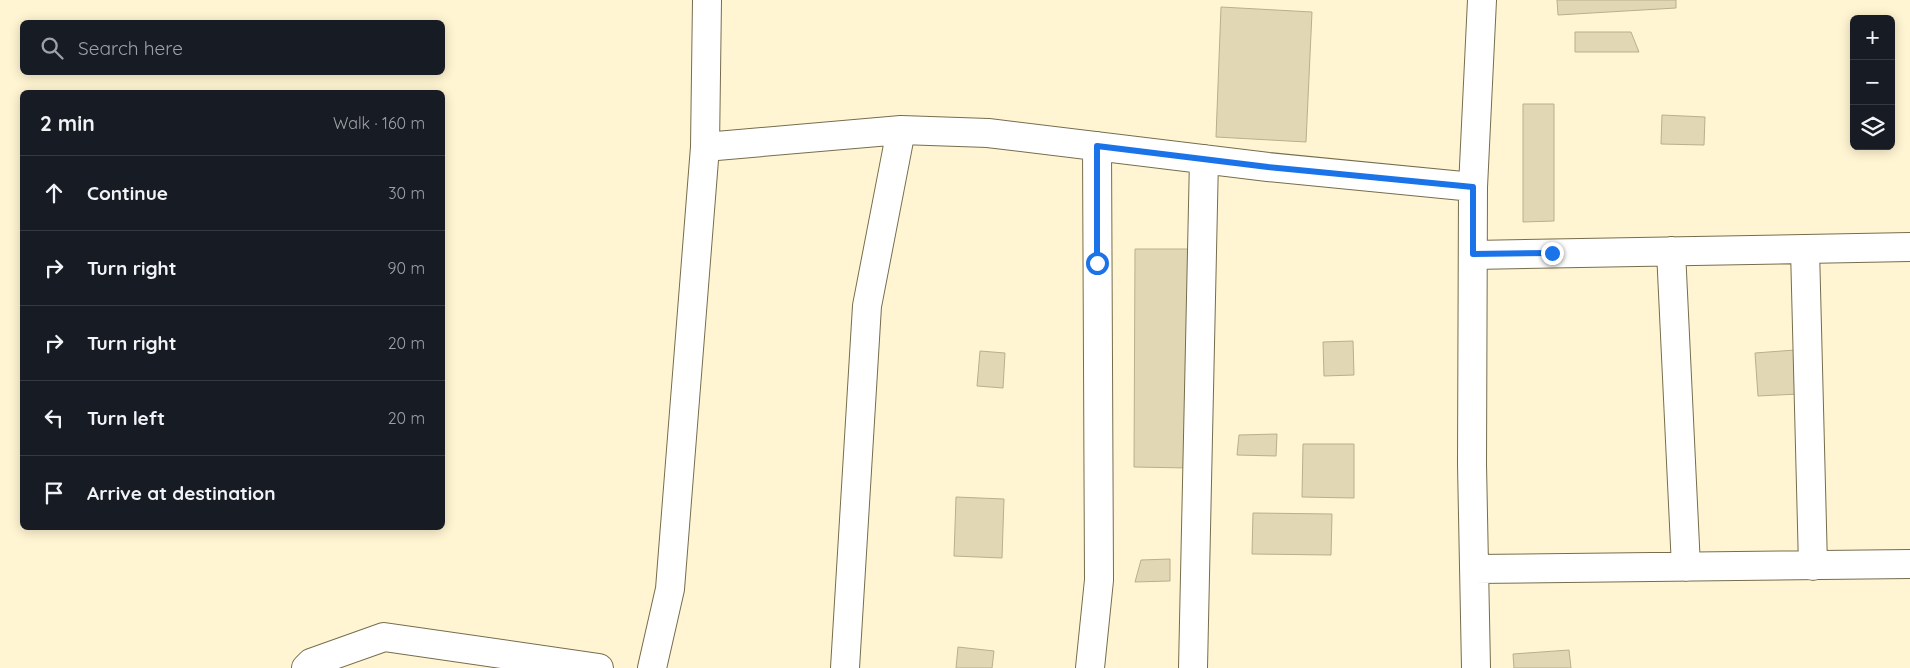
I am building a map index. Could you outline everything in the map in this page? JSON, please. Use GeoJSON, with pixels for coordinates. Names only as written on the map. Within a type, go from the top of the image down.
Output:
{"type":"FeatureCollection","features":[{"type":"Feature","properties":{"kind":"street"},"geometry":{"type":"LineString","coordinates":[[652,668],[670,589],[705,147],[707,0]]}},
{"type":"Feature","properties":{"kind":"street"},"geometry":{"type":"LineString","coordinates":[[1476,668],[1472,464],[1473,187],[1482,0]]}},
{"type":"Feature","properties":{"kind":"street"},"geometry":{"type":"LineString","coordinates":[[705,147],[901,130],[988,133],[1204,159],[1473,187]]}},
{"type":"Feature","properties":{"kind":"street"},"geometry":{"type":"LineString","coordinates":[[845,668],[867,306],[901,130]]}},
{"type":"Feature","properties":{"kind":"street"},"geometry":{"type":"LineString","coordinates":[[1090,668],[1099,580],[1097,146]]}},
{"type":"Feature","properties":{"kind":"street"},"geometry":{"type":"LineString","coordinates":[[1193,668],[1204,159]]}},
{"type":"Feature","properties":{"kind":"street"},"geometry":{"type":"LineString","coordinates":[[1473,254],[1910,247]]}},
{"type":"Feature","properties":{"kind":"street"},"geometry":{"type":"LineString","coordinates":[[1805,249],[1813,566]]}},
{"type":"Feature","properties":{"kind":"street"},"geometry":{"type":"LineString","coordinates":[[1671,251],[1686,567]]}},
{"type":"Feature","properties":{"kind":"street"},"geometry":{"type":"LineString","coordinates":[[1474,569],[1910,564]]}},
{"type":"Feature","properties":{"kind":"street"},"geometry":{"type":"LineString","coordinates":[[306,668],[311,663],[384,637],[599,668]]}},
{"type":"Feature","properties":{"kind":"building"},"geometry":{"type":"Polygon","coordinates":[[[1557,0],[1676,0],[1676,8],[1558,15],[1557,0]]]}},
{"type":"Feature","properties":{"kind":"building"},"geometry":{"type":"Polygon","coordinates":[[[1221,7],[1312,12],[1306,142],[1216,137],[1221,7]]]}},
{"type":"Feature","properties":{"kind":"building"},"geometry":{"type":"Polygon","coordinates":[[[1575,32],[1631,32],[1639,52],[1575,52],[1575,32]]]}},
{"type":"Feature","properties":{"kind":"building"},"geometry":{"type":"Polygon","coordinates":[[[1523,104],[1554,104],[1554,221],[1523,222],[1523,104]]]}},
{"type":"Feature","properties":{"kind":"building"},"geometry":{"type":"Polygon","coordinates":[[[1662,115],[1705,117],[1704,145],[1661,144],[1662,115]]]}},
{"type":"Feature","properties":{"kind":"building"},"geometry":{"type":"Polygon","coordinates":[[[1135,249],[1190,249],[1189,468],[1134,467],[1135,249]]]}},
{"type":"Feature","properties":{"kind":"building"},"geometry":{"type":"Polygon","coordinates":[[[1353,341],[1354,375],[1324,376],[1323,342],[1353,341]]]}},
{"type":"Feature","properties":{"kind":"building"},"geometry":{"type":"Polygon","coordinates":[[[1795,350],[1799,394],[1758,396],[1755,353],[1795,350]]]}},
{"type":"Feature","properties":{"kind":"building"},"geometry":{"type":"Polygon","coordinates":[[[980,351],[1005,353],[1003,388],[977,386],[980,351]]]}},
{"type":"Feature","properties":{"kind":"building"},"geometry":{"type":"Polygon","coordinates":[[[1277,434],[1276,456],[1237,455],[1239,435],[1277,434]]]}},
{"type":"Feature","properties":{"kind":"building"},"geometry":{"type":"Polygon","coordinates":[[[1303,444],[1354,444],[1354,498],[1302,497],[1303,444]]]}},
{"type":"Feature","properties":{"kind":"building"},"geometry":{"type":"Polygon","coordinates":[[[956,497],[1004,499],[1002,558],[954,556],[956,497]]]}},
{"type":"Feature","properties":{"kind":"building"},"geometry":{"type":"Polygon","coordinates":[[[1253,513],[1332,514],[1331,555],[1252,554],[1253,513]]]}},
{"type":"Feature","properties":{"kind":"building"},"geometry":{"type":"Polygon","coordinates":[[[1170,559],[1170,581],[1135,582],[1141,560],[1170,559]]]}},
{"type":"Feature","properties":{"kind":"building"},"geometry":{"type":"Polygon","coordinates":[[[958,647],[994,651],[992,668],[956,668],[958,647]]]}},
{"type":"Feature","properties":{"kind":"building"},"geometry":{"type":"Polygon","coordinates":[[[1569,650],[1571,668],[1514,668],[1513,654],[1569,650]]]}},
{"type":"Feature","properties":{"kind":"route"},"geometry":{"type":"LineString","coordinates":[[1097,263],[1097,146],[1268,167],[1473,187],[1473,254],[1552,253]]}}]}
